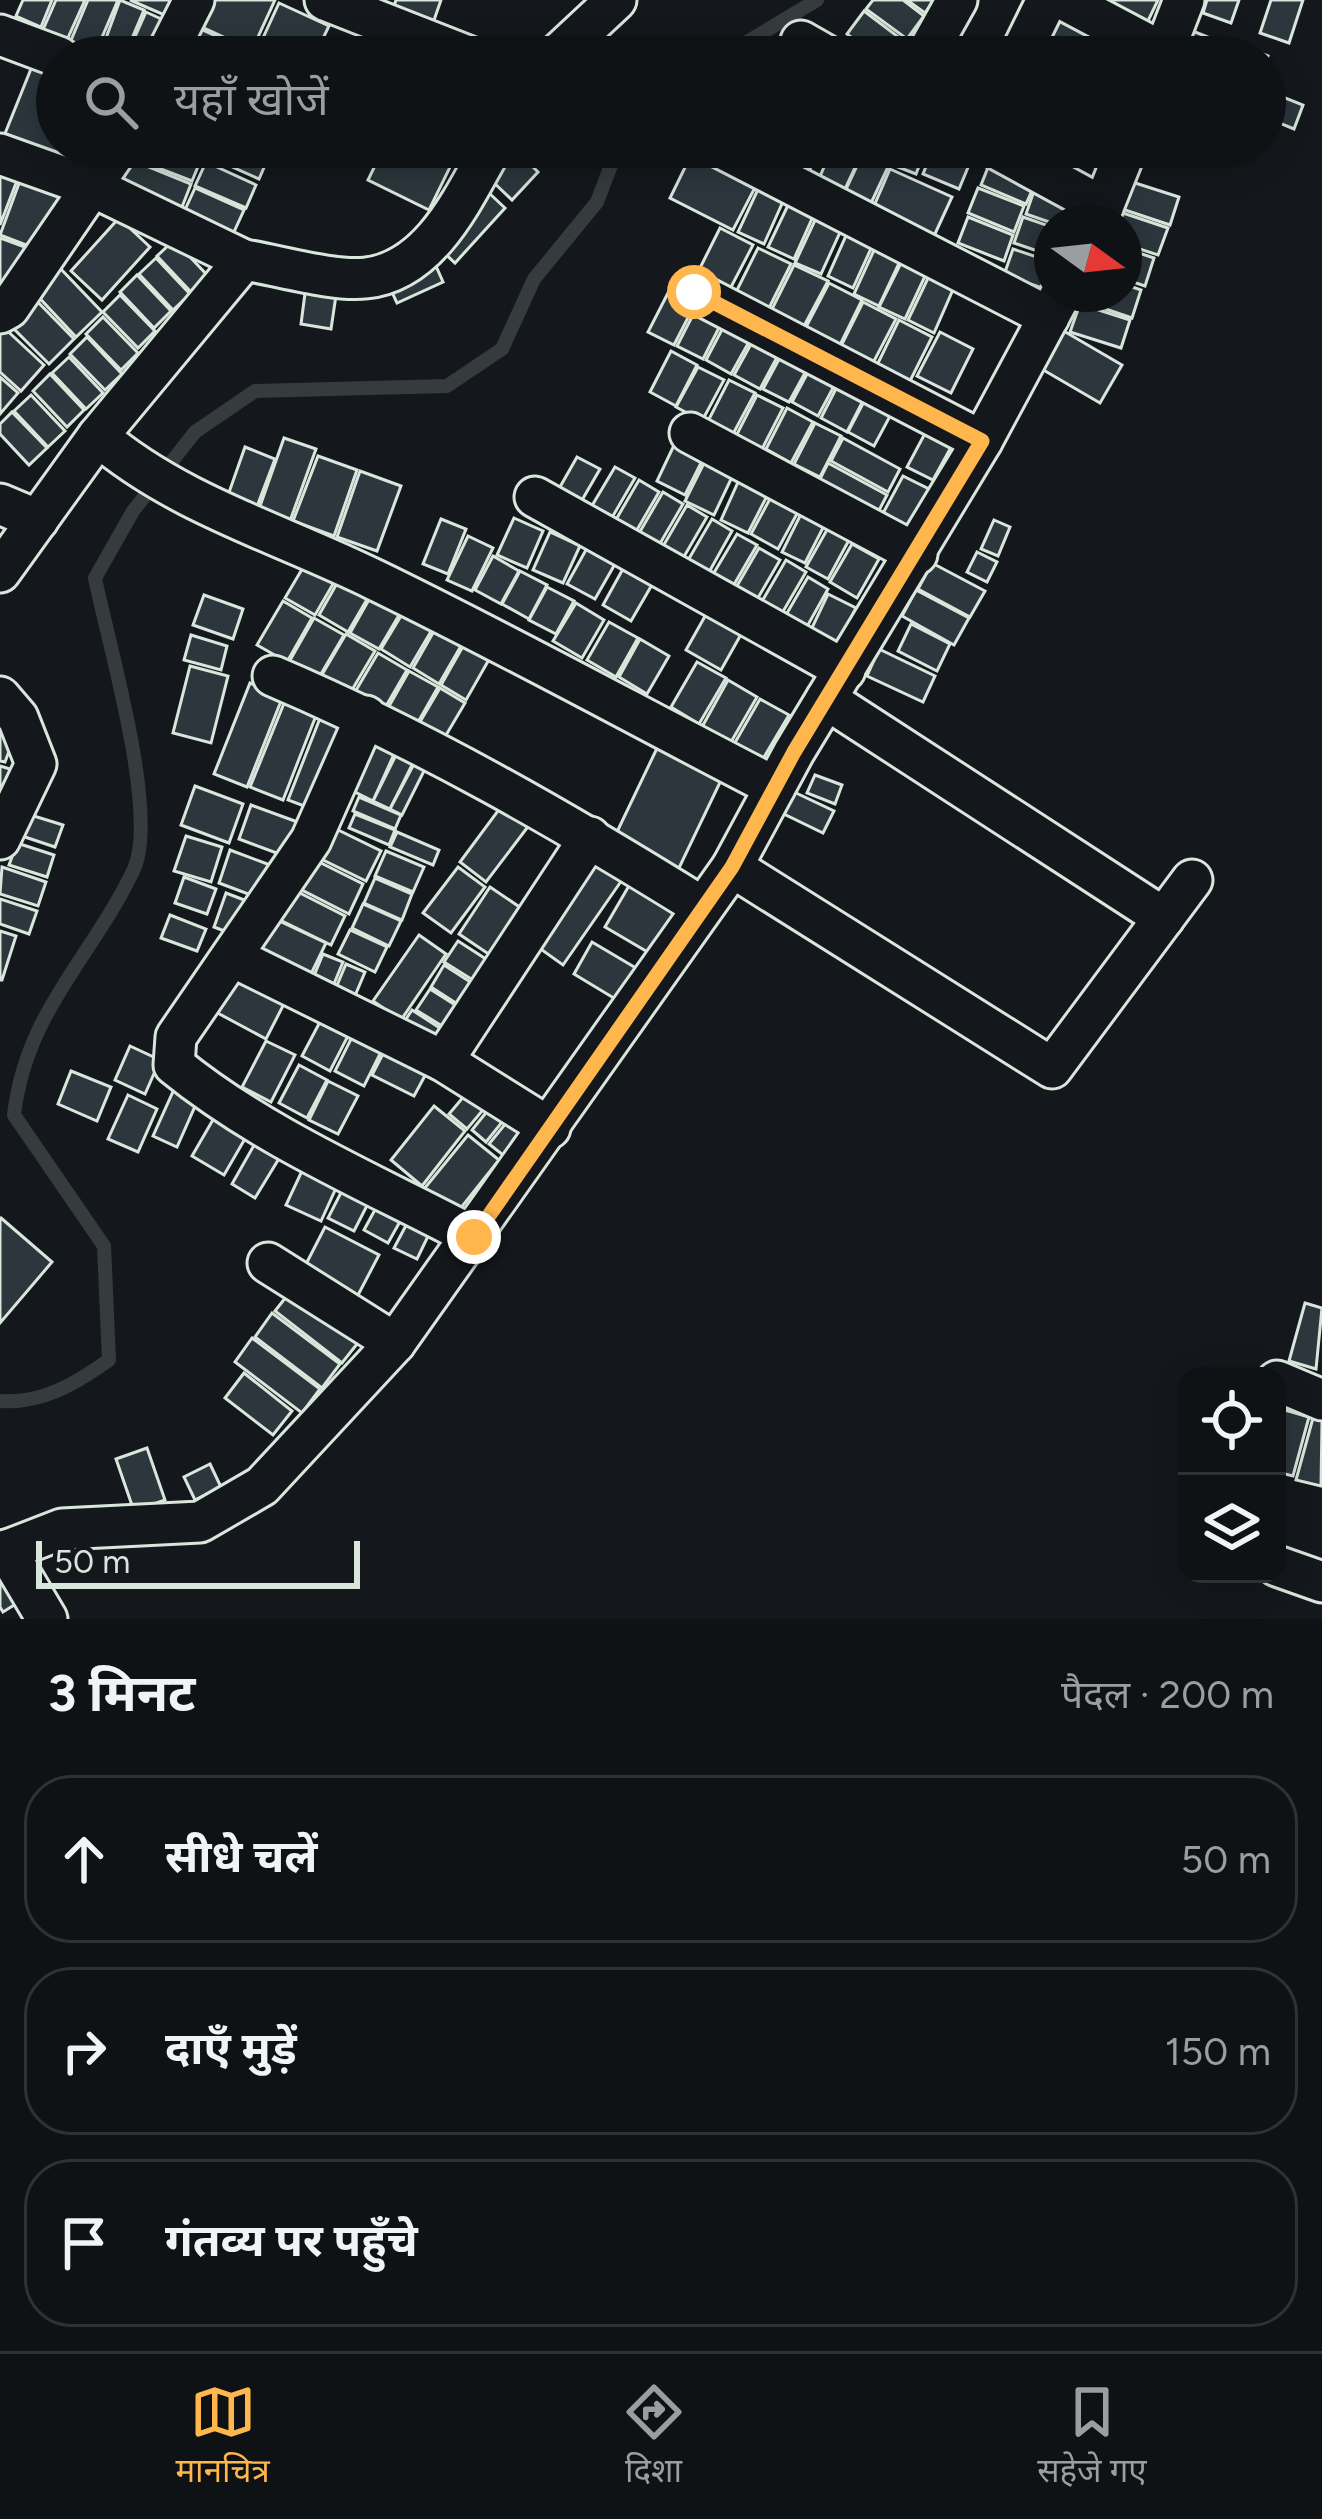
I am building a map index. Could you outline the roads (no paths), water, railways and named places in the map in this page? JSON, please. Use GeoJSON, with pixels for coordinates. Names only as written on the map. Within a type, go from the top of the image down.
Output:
{"type":"FeatureCollection","features":[{"type":"Feature","properties":{"kind":"street"},"geometry":{"type":"LineString","coordinates":[[176,36],[194,0]]}},
{"type":"Feature","properties":{"kind":"street"},"geometry":{"type":"LineString","coordinates":[[326,0],[417,36]]}},
{"type":"Feature","properties":{"kind":"street"},"geometry":{"type":"LineString","coordinates":[[577,36],[616,0]]}},
{"type":"Feature","properties":{"kind":"street"},"geometry":{"type":"LineString","coordinates":[[937,36],[957,0]]}},
{"type":"Feature","properties":{"kind":"street"},"geometry":{"type":"LineString","coordinates":[[1029,36],[1047,0]]}},
{"type":"Feature","properties":{"kind":"street"},"geometry":{"type":"LineString","coordinates":[[1064,0],[1129,36]]}},
{"type":"Feature","properties":{"kind":"street"},"geometry":{"type":"LineString","coordinates":[[1170,36],[1184,0]]}},
{"type":"Feature","properties":{"kind":"street"},"geometry":{"type":"LineString","coordinates":[[0,35],[36,48]]}},
{"type":"Feature","properties":{"kind":"street"},"geometry":{"type":"LineString","coordinates":[[0,154],[36,167]]}},
{"type":"Feature","properties":{"kind":"street"},"geometry":{"type":"LineString","coordinates":[[39,168],[95,188],[244,260],[365,279],[415,260],[456,209],[480,168]]}},
{"type":"Feature","properties":{"kind":"street"},"geometry":{"type":"LineString","coordinates":[[0,313],[9,308],[106,168]]}},
{"type":"Feature","properties":{"kind":"street"},"geometry":{"type":"LineString","coordinates":[[764,168],[1034,295]]}},
{"type":"Feature","properties":{"kind":"street"},"geometry":{"type":"LineString","coordinates":[[1026,168],[1083,204]]}},
{"type":"Feature","properties":{"kind":"street"},"geometry":{"type":"LineString","coordinates":[[1104,204],[1118,168]]}},
{"type":"Feature","properties":{"kind":"street"},"geometry":{"type":"LineString","coordinates":[[0,572],[38,520],[113,448],[244,260]]}},
{"type":"Feature","properties":{"kind":"street"},"geometry":{"type":"LineString","coordinates":[[694,292],[982,441]]}},
{"type":"Feature","properties":{"kind":"street"},"geometry":{"type":"LineString","coordinates":[[47,1619],[3,1551],[62,1529],[200,1522],[262,1486],[395,1343],[732,867],[982,441],[1051,312]]}},
{"type":"Feature","properties":{"kind":"street"},"geometry":{"type":"LineString","coordinates":[[690,433],[917,554]]}},
{"type":"Feature","properties":{"kind":"street"},"geometry":{"type":"LineString","coordinates":[[113,448],[206,505],[374,580],[775,787]]}},
{"type":"Feature","properties":{"kind":"street"},"geometry":{"type":"LineString","coordinates":[[535,497],[836,685],[1164,918]]}},
{"type":"Feature","properties":{"kind":"street"},"geometry":{"type":"LineString","coordinates":[[0,504],[38,520]]}},
{"type":"Feature","properties":{"kind":"street"},"geometry":{"type":"LineString","coordinates":[[273,676],[366,716],[590,837],[703,907]]}},
{"type":"Feature","properties":{"kind":"street"},"geometry":{"type":"LineString","coordinates":[[0,697],[17,718],[35,764],[0,839]]}},
{"type":"Feature","properties":{"kind":"street"},"geometry":{"type":"LineString","coordinates":[[366,716],[311,840],[176,1037],[174,1065],[203,1088],[309,1150],[474,1237]]}},
{"type":"Feature","properties":{"kind":"street"},"geometry":{"type":"LineString","coordinates":[[443,1061],[590,837]]}},
{"type":"Feature","properties":{"kind":"street"},"geometry":{"type":"LineString","coordinates":[[732,867],[1052,1068],[1192,880]]}},
{"type":"Feature","properties":{"kind":"street"},"geometry":{"type":"LineString","coordinates":[[233,957],[443,1061],[550,1128]]}},
{"type":"Feature","properties":{"kind":"street"},"geometry":{"type":"LineString","coordinates":[[268,1264],[395,1343]]}},
{"type":"Feature","properties":{"kind":"street"},"geometry":{"type":"LineString","coordinates":[[1286,1385],[1322,1400]]}},
{"type":"Feature","properties":{"kind":"street"},"geometry":{"type":"LineString","coordinates":[[1286,1569],[1322,1582]]}},
{"type":"Feature","properties":{"kind":"waterway"},"geometry":{"type":"LineString","coordinates":[[757,36],[817,0]]}},
{"type":"Feature","properties":{"kind":"waterway"},"geometry":{"type":"LineString","coordinates":[[0,1401],[58,1391],[109,1360],[104,1246],[14,1115],[32,1045],[117,901],[134,869],[140,843],[136,769],[95,578],[133,511],[195,432],[255,391],[447,386],[502,349],[534,279],[597,202],[610,168]]}}]}
